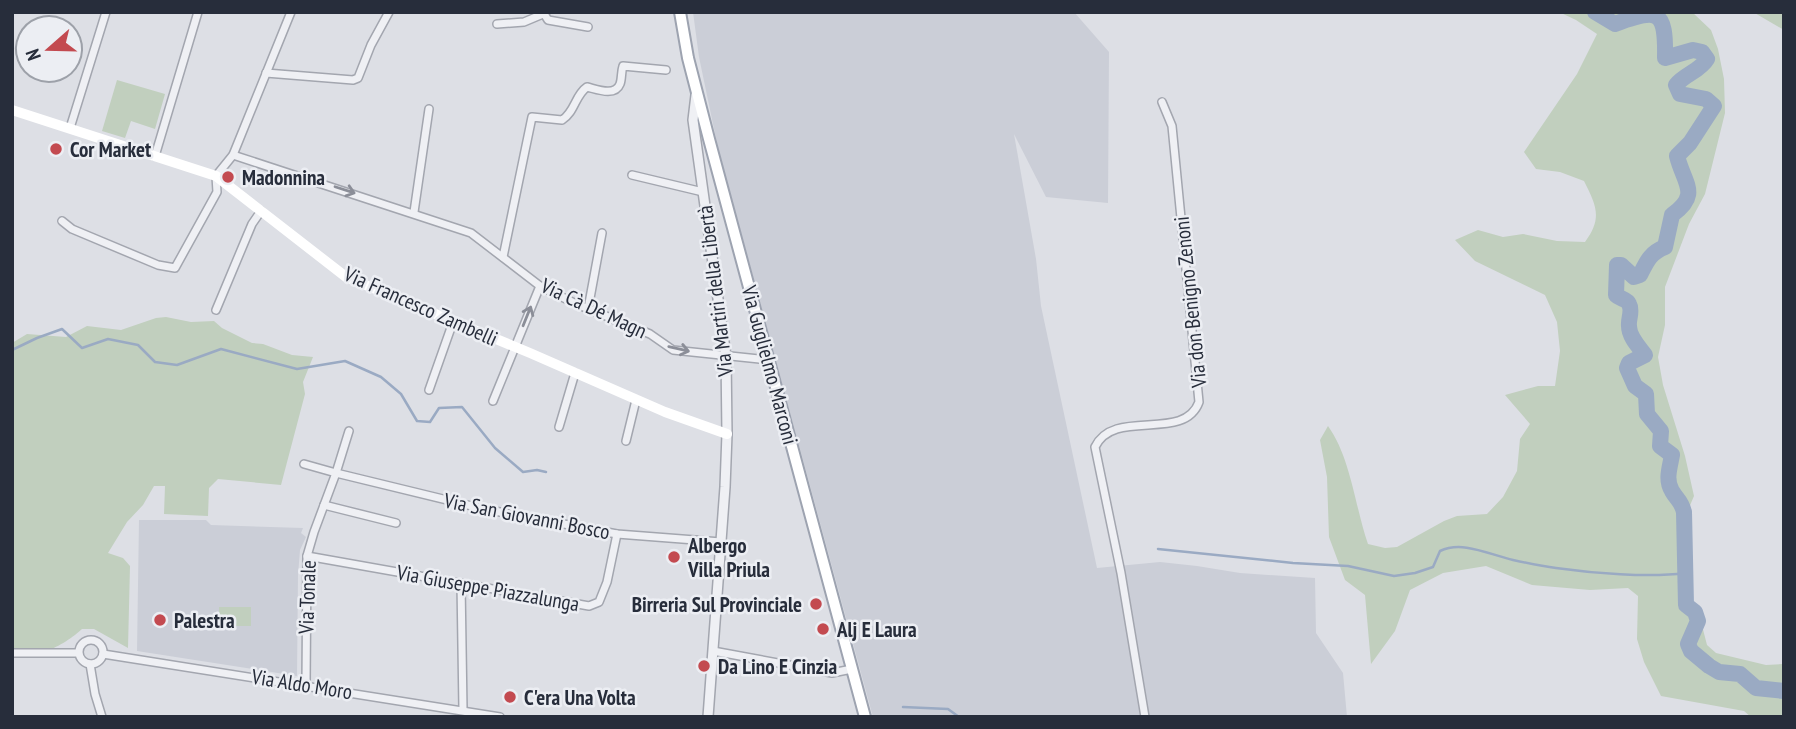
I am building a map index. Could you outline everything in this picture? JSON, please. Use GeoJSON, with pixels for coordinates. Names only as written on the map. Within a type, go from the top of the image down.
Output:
{"type":"FeatureCollection","features":[{"type":"Feature","properties":{"kind":"main road","name":"Via Guglielmo Marconi"},"geometry":{"type":"LineString","coordinates":[[680,12],[696,93],[865,717]]}},
{"type":"Feature","properties":{"kind":"main road","name":"Via Francesco Zambelli"},"geometry":{"type":"LineString","coordinates":[[12,110],[216,176],[346,277],[636,400],[727,435]]}},
{"type":"Feature","properties":{"kind":"street"},"geometry":{"type":"LineString","coordinates":[[70,128],[106,12]]}},
{"type":"Feature","properties":{"kind":"street"},"geometry":{"type":"LineString","coordinates":[[155,156],[198,12]]}},
{"type":"Feature","properties":{"kind":"street"},"geometry":{"type":"LineString","coordinates":[[62,221],[72,229],[158,265],[175,268],[217,192],[216,176],[233,155],[291,12]]}},
{"type":"Feature","properties":{"kind":"street"},"geometry":{"type":"LineString","coordinates":[[266,73],[352,80],[358,78],[371,45],[389,12]]}},
{"type":"Feature","properties":{"kind":"street"},"geometry":{"type":"LineString","coordinates":[[497,24],[524,22],[543,13],[548,20],[588,27]]}},
{"type":"Feature","properties":{"kind":"street"},"geometry":{"type":"LineString","coordinates":[[503,257],[532,117],[562,120],[571,114],[581,90],[587,87],[611,92],[616,90],[620,86],[623,66],[666,70]]}},
{"type":"Feature","properties":{"kind":"street","name":"Via Martiri della Libertà"},"geometry":{"type":"LineString","coordinates":[[696,93],[694,120],[698,158],[726,356],[727,435],[708,717]]}},
{"type":"Feature","properties":{"kind":"street","name":"Via don Benigno Zenoni"},"geometry":{"type":"LineString","coordinates":[[1145,717],[1121,573],[1095,447],[1099,439],[1116,428],[1174,422],[1196,410],[1199,402],[1172,125],[1162,102]]}},
{"type":"Feature","properties":{"kind":"street"},"geometry":{"type":"LineString","coordinates":[[414,212],[429,109]]}},
{"type":"Feature","properties":{"kind":"street"},"geometry":{"type":"LineString","coordinates":[[698,158],[702,145],[709,139]]}},
{"type":"Feature","properties":{"kind":"street","name":"Via Cà Dé Magn"},"geometry":{"type":"LineString","coordinates":[[233,155],[414,212],[471,233],[540,286],[650,334],[673,350],[768,360]]}},
{"type":"Feature","properties":{"kind":"street"},"geometry":{"type":"LineString","coordinates":[[632,176],[703,192]]}},
{"type":"Feature","properties":{"kind":"street"},"geometry":{"type":"LineString","coordinates":[[216,310],[252,224],[261,211]]}},
{"type":"Feature","properties":{"kind":"street"},"geometry":{"type":"LineString","coordinates":[[588,309],[602,233]]}},
{"type":"Feature","properties":{"kind":"street"},"geometry":{"type":"LineString","coordinates":[[492,401],[540,286]]}},
{"type":"Feature","properties":{"kind":"street"},"geometry":{"type":"LineString","coordinates":[[429,390],[453,322]]}},
{"type":"Feature","properties":{"kind":"street"},"geometry":{"type":"LineString","coordinates":[[559,427],[575,373]]}},
{"type":"Feature","properties":{"kind":"street"},"geometry":{"type":"LineString","coordinates":[[626,441],[636,400]]}},
{"type":"Feature","properties":{"kind":"street"},"geometry":{"type":"LineString","coordinates":[[337,473],[349,431]]}},
{"type":"Feature","properties":{"kind":"street","name":"Via San Giovanni Bosco"},"geometry":{"type":"LineString","coordinates":[[304,464],[484,509],[617,534],[721,542]]}},
{"type":"Feature","properties":{"kind":"street","name":"Via Tonale"},"geometry":{"type":"LineString","coordinates":[[306,684],[307,556],[337,473]]}},
{"type":"Feature","properties":{"kind":"street"},"geometry":{"type":"LineString","coordinates":[[324,505],[396,523]]}},
{"type":"Feature","properties":{"kind":"street","name":"Via Giuseppe Piazzalunga"},"geometry":{"type":"LineString","coordinates":[[307,556],[589,606],[599,601],[607,582],[617,534]]}},
{"type":"Feature","properties":{"kind":"street"},"geometry":{"type":"LineString","coordinates":[[461,583],[463,710]]}},
{"type":"Feature","properties":{"kind":"street","name":"Via Aldo Moro"},"geometry":{"type":"LineString","coordinates":[[12,653],[78,653],[80,645],[91,639],[99,642],[103,654],[306,684],[500,717]]}},
{"type":"Feature","properties":{"kind":"street"},"geometry":{"type":"LineString","coordinates":[[713,651],[832,673],[852,668]]}},
{"type":"Feature","properties":{"kind":"street"},"geometry":{"type":"LineString","coordinates":[[78,653],[83,662],[90,664],[97,663],[103,654]]}},
{"type":"Feature","properties":{"kind":"street"},"geometry":{"type":"LineString","coordinates":[[90,664],[102,717]]}},
{"type":"Feature","properties":{"kind":"shaded area"},"geometry":{"type":"Polygon","coordinates":[[[693,12],[1074,12],[1109,52],[1108,203],[1046,197],[1014,134],[1036,259],[1041,306],[1097,568],[1160,562],[1240,573],[1315,578],[1316,633],[1343,673],[1347,717],[873,717],[718,148],[699,57],[693,12]]]}},
{"type":"Feature","properties":{"kind":"shaded area"},"geometry":{"type":"Polygon","coordinates":[[[139,520],[206,520],[211,525],[303,528],[301,533],[306,537],[300,550],[298,575],[297,676],[137,651],[139,520]]]}},
{"type":"Feature","properties":{"kind":"green space"},"geometry":{"type":"Polygon","coordinates":[[[1559,12],[1692,12],[1711,30],[1718,49],[1724,79],[1725,113],[1705,194],[1689,224],[1665,287],[1665,325],[1658,357],[1663,385],[1694,496],[1688,510],[1691,602],[1698,610],[1707,645],[1716,653],[1766,665],[1784,664],[1784,717],[1751,717],[1744,711],[1661,696],[1644,662],[1637,639],[1638,596],[1628,588],[1590,590],[1532,585],[1486,566],[1443,573],[1410,590],[1395,631],[1371,664],[1365,595],[1345,580],[1329,537],[1327,477],[1320,440],[1328,426],[1342,453],[1368,544],[1385,548],[1397,547],[1457,516],[1487,514],[1503,497],[1517,471],[1520,439],[1530,424],[1505,395],[1538,386],[1555,386],[1560,351],[1557,322],[1545,295],[1475,261],[1455,240],[1478,230],[1503,237],[1523,234],[1557,241],[1585,242],[1591,233],[1596,212],[1584,181],[1560,172],[1536,169],[1524,152],[1577,74],[1597,34],[1559,12]]]}},
{"type":"Feature","properties":{"kind":"green space"},"geometry":{"type":"Polygon","coordinates":[[[1753,12],[1784,12],[1784,30],[1753,12]]]}},
{"type":"Feature","properties":{"kind":"green space"},"geometry":{"type":"Polygon","coordinates":[[[117,80],[165,94],[155,129],[131,121],[125,138],[102,131],[117,80]]]}},
{"type":"Feature","properties":{"kind":"green space"},"geometry":{"type":"Polygon","coordinates":[[[166,317],[191,322],[214,321],[252,343],[263,344],[292,355],[313,357],[303,382],[305,394],[281,485],[218,479],[209,488],[208,516],[164,514],[165,486],[154,486],[108,553],[123,558],[130,566],[128,648],[94,629],[82,629],[48,650],[12,649],[12,343],[27,334],[66,337],[87,326],[121,330],[166,317]]]}},
{"type":"Feature","properties":{"kind":"green space"},"geometry":{"type":"Polygon","coordinates":[[[219,607],[251,607],[251,626],[219,626],[219,607]]]}},
{"type":"Feature","properties":{"kind":"waterway"},"geometry":{"type":"LineString","coordinates":[[1595,12],[1615,24],[1641,16],[1656,17],[1661,21],[1664,30],[1665,58],[1693,50],[1702,52],[1707,59],[1676,85],[1680,94],[1706,99],[1714,106],[1690,143],[1677,156],[1688,188],[1686,201],[1672,215],[1665,247],[1652,255],[1640,275],[1634,277],[1621,265],[1617,265],[1616,295],[1629,304],[1629,330],[1645,355],[1629,363],[1627,368],[1635,386],[1646,394],[1647,414],[1661,431],[1660,446],[1672,455],[1669,482],[1684,512],[1686,605],[1695,612],[1698,621],[1688,644],[1691,651],[1719,672],[1740,674],[1756,688],[1784,691]]}},
{"type":"Feature","properties":{"kind":"waterway"},"geometry":{"type":"LineString","coordinates":[[12,350],[62,329],[82,348],[108,339],[138,345],[155,362],[177,365],[221,349],[297,369],[345,361],[381,377],[401,394],[417,421],[430,422],[439,408],[462,407],[495,448],[523,472],[546,472]]}},
{"type":"Feature","properties":{"kind":"waterway"},"geometry":{"type":"LineString","coordinates":[[1158,549],[1348,566],[1394,576],[1433,567],[1440,551],[1458,547],[1570,570],[1638,575],[1685,573]]}},
{"type":"Feature","properties":{"kind":"waterway"},"geometry":{"type":"LineString","coordinates":[[903,707],[948,709],[959,717]]}},
{"type":"Feature","properties":{"kind":"place","name":"Cor Market"},"geometry":{"type":"Point","coordinates":[56,149]}},
{"type":"Feature","properties":{"kind":"place","name":"Madonnina"},"geometry":{"type":"Point","coordinates":[228,177]}},
{"type":"Feature","properties":{"kind":"place","name":"Albergo Villa Priula"},"geometry":{"type":"Point","coordinates":[674,557]}},
{"type":"Feature","properties":{"kind":"place","name":"Birreria Sul Provinciale"},"geometry":{"type":"Point","coordinates":[816,604]}},
{"type":"Feature","properties":{"kind":"place","name":"Palestra"},"geometry":{"type":"Point","coordinates":[160,620]}},
{"type":"Feature","properties":{"kind":"place","name":"Alj E Laura"},"geometry":{"type":"Point","coordinates":[823,629]}},
{"type":"Feature","properties":{"kind":"place","name":"Da Lino E Cinzia"},"geometry":{"type":"Point","coordinates":[704,666]}},
{"type":"Feature","properties":{"kind":"place","name":"C'era Una Volta"},"geometry":{"type":"Point","coordinates":[510,697]}}]}
